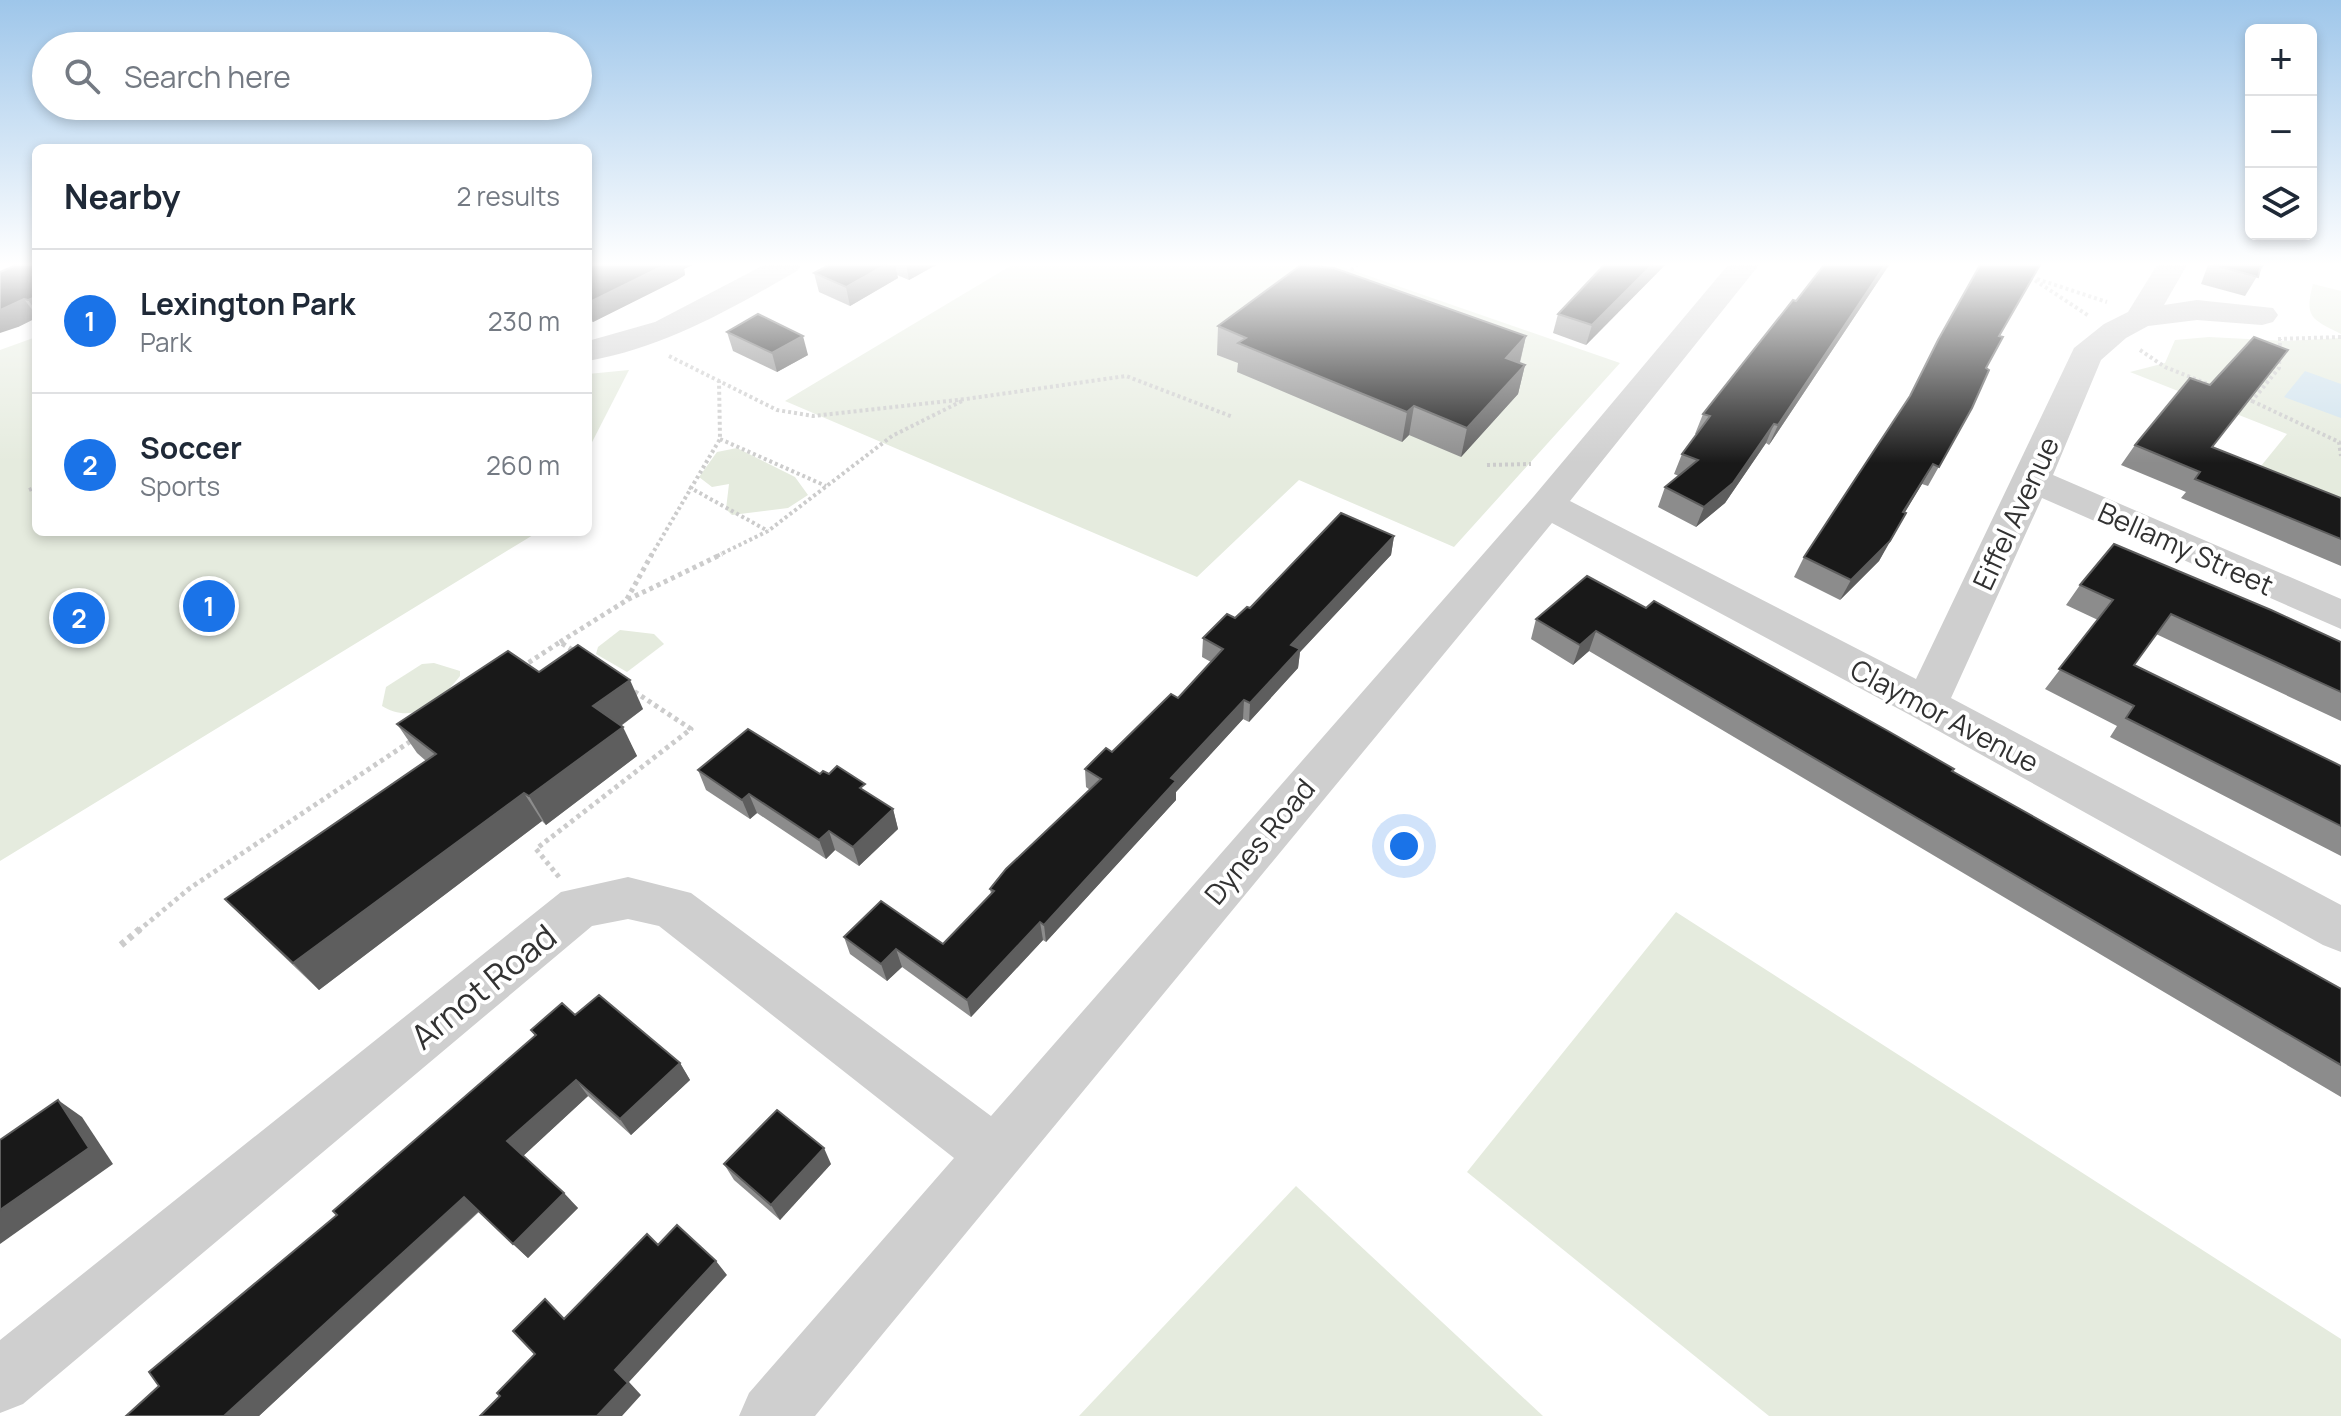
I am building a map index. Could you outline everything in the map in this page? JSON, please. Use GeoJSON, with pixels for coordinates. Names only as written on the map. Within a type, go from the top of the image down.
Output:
{"type":"FeatureCollection","features":[{"type":"Feature","properties":{"kind":"street"},"geometry":{"type":"LineString","coordinates":[[592,350],[636,340],[656,331]]}},
{"type":"Feature","properties":{"kind":"street","name":"Dynes Road"},"geometry":{"type":"LineString","coordinates":[[772,1416],[994,1153],[1539,484],[1682,331]]}},
{"type":"Feature","properties":{"kind":"street","name":"Eiffel Avenue"},"geometry":{"type":"LineString","coordinates":[[1926,704],[2032,480],[2086,355],[2119,331]]}},
{"type":"Feature","properties":{"kind":"street","name":"Bellamy Street"},"geometry":{"type":"LineString","coordinates":[[2032,480],[2341,615]]}},
{"type":"Feature","properties":{"kind":"street","name":"Claymor Avenue"},"geometry":{"type":"LineString","coordinates":[[1539,484],[1926,704],[2341,930]]}},
{"type":"Feature","properties":{"kind":"street","name":"Arnot Road"},"geometry":{"type":"LineString","coordinates":[[0,1381],[579,907],[628,898],[673,908],[994,1153]]}},
{"type":"Feature","properties":{"kind":"path"},"geometry":{"type":"LineString","coordinates":[[2133,331],[2165,367],[2219,388]]}},
{"type":"Feature","properties":{"kind":"path"},"geometry":{"type":"LineString","coordinates":[[2252,401],[2279,368],[2272,331]]}},
{"type":"Feature","properties":{"kind":"path"},"geometry":{"type":"LineString","coordinates":[[2333,338],[2341,344]]}},
{"type":"Feature","properties":{"kind":"path"},"geometry":{"type":"LineString","coordinates":[[636,340],[777,410],[813,416],[966,399],[1126,376],[1233,417]]}},
{"type":"Feature","properties":{"kind":"path"},"geometry":{"type":"LineString","coordinates":[[627,600],[689,487],[720,439],[719,381]]}},
{"type":"Feature","properties":{"kind":"path"},"geometry":{"type":"LineString","coordinates":[[2242,398],[2339,442],[2341,456]]}},
{"type":"Feature","properties":{"kind":"path"},"geometry":{"type":"LineString","coordinates":[[520,668],[627,600],[768,531],[892,436],[966,399]]}},
{"type":"Feature","properties":{"kind":"path"},"geometry":{"type":"LineString","coordinates":[[720,439],[826,486]]}},
{"type":"Feature","properties":{"kind":"path"},"geometry":{"type":"LineString","coordinates":[[1487,465],[1539,484]]}},
{"type":"Feature","properties":{"kind":"path"},"geometry":{"type":"LineString","coordinates":[[689,487],[768,531]]}},
{"type":"Feature","properties":{"kind":"path"},"geometry":{"type":"LineString","coordinates":[[560,642],[586,659]]}},
{"type":"Feature","properties":{"kind":"path"},"geometry":{"type":"LineString","coordinates":[[536,849],[691,729],[625,686]]}},
{"type":"Feature","properties":{"kind":"path"},"geometry":{"type":"LineString","coordinates":[[121,945],[190,888],[415,738]]}},
{"type":"Feature","properties":{"kind":"shaded area"},"geometry":{"type":"Polygon","coordinates":[[[902,331],[1528,331],[1620,363],[1454,547],[1299,480],[1197,577],[785,401],[902,331]]]}},
{"type":"Feature","properties":{"kind":"shaded area"},"geometry":{"type":"Polygon","coordinates":[[[2209,337],[2286,341],[2341,338],[2341,499],[2261,466],[2287,434],[2130,372],[2165,363],[2175,340],[2209,337]]]}},
{"type":"Feature","properties":{"kind":"shaded area"},"geometry":{"type":"Polygon","coordinates":[[[32,338],[32,536],[531,536],[0,861],[0,350],[32,338]]]}},
{"type":"Feature","properties":{"kind":"shaded area"},"geometry":{"type":"Polygon","coordinates":[[[629,370],[592,442],[592,374],[629,370]]]}},
{"type":"Feature","properties":{"kind":"shaded area"},"geometry":{"type":"Polygon","coordinates":[[[737,448],[795,477],[808,495],[788,508],[732,515],[726,509],[729,484],[712,487],[699,477],[717,452],[737,448]]]}},
{"type":"Feature","properties":{"kind":"shaded area"},"geometry":{"type":"Polygon","coordinates":[[[620,630],[654,634],[664,644],[627,672],[596,654],[598,647],[620,630]]]}},
{"type":"Feature","properties":{"kind":"shaded area"},"geometry":{"type":"Polygon","coordinates":[[[434,663],[460,671],[460,676],[435,702],[426,708],[405,713],[382,706],[386,687],[422,664],[434,663]]]}},
{"type":"Feature","properties":{"kind":"shaded area"},"geometry":{"type":"Polygon","coordinates":[[[1676,912],[2341,1339],[2341,1416],[1769,1416],[1467,1172],[1676,912]]]}},
{"type":"Feature","properties":{"kind":"shaded area"},"geometry":{"type":"Polygon","coordinates":[[[1296,1186],[1543,1416],[1079,1416],[1296,1186]]]}},
{"type":"Feature","properties":{"kind":"water"},"geometry":{"type":"Polygon","coordinates":[[[2305,371],[2341,384],[2341,418],[2284,397],[2305,371]]]}},
{"type":"Feature","properties":{"kind":"building"},"geometry":{"type":"Polygon","coordinates":[[[793,331],[803,336],[772,353],[727,332],[793,331]]]}},
{"type":"Feature","properties":{"kind":"building"},"geometry":{"type":"Polygon","coordinates":[[[1230,331],[1512,331],[1526,336],[1506,358],[1525,365],[1467,428],[1414,406],[1407,412],[1238,343],[1246,338],[1230,331]]]}},
{"type":"Feature","properties":{"kind":"building"},"geometry":{"type":"Polygon","coordinates":[[[1768,331],[1841,331],[1778,425],[1774,424],[1733,483],[1704,507],[1665,487],[1698,460],[1682,454],[1710,416],[1703,414],[1768,331]]]}},
{"type":"Feature","properties":{"kind":"building"},"geometry":{"type":"Polygon","coordinates":[[[1943,331],[2002,331],[1999,336],[2003,337],[1986,368],[1989,370],[1972,408],[1939,467],[1933,464],[1903,512],[1906,513],[1890,541],[1851,580],[1804,557],[1910,396],[1943,331]]]}},
{"type":"Feature","properties":{"kind":"building"},"geometry":{"type":"Polygon","coordinates":[[[2254,337],[2288,350],[2212,447],[2341,498],[2341,539],[2195,479],[2200,472],[2135,445],[2190,378],[2210,385],[2254,337]]]}},
{"type":"Feature","properties":{"kind":"building"},"geometry":{"type":"Polygon","coordinates":[[[1341,513],[1394,536],[1291,645],[1300,649],[1250,703],[1244,700],[1171,778],[1176,781],[1044,925],[1040,922],[967,1000],[896,949],[881,964],[844,937],[881,901],[943,944],[994,891],[990,889],[1006,869],[1101,779],[1085,769],[1106,748],[1112,752],[1171,694],[1178,698],[1223,649],[1203,638],[1227,614],[1235,618],[1247,607],[1250,608],[1341,513]]]}},
{"type":"Feature","properties":{"kind":"building"},"geometry":{"type":"Polygon","coordinates":[[[2114,544],[2341,642],[2341,692],[2171,614],[2134,665],[2341,766],[2341,826],[2126,718],[2134,706],[2059,669],[2113,600],[2080,585],[2114,544]]]}},
{"type":"Feature","properties":{"kind":"building"},"geometry":{"type":"Polygon","coordinates":[[[1587,576],[1646,608],[1654,601],[2341,989],[2341,1065],[1596,631],[1580,645],[1536,619],[1587,576]]]}},
{"type":"Feature","properties":{"kind":"building"},"geometry":{"type":"Polygon","coordinates":[[[578,645],[630,680],[593,706],[623,727],[529,796],[524,793],[293,963],[225,899],[436,754],[397,724],[508,651],[539,672],[578,645]]]}},
{"type":"Feature","properties":{"kind":"building"},"geometry":{"type":"Polygon","coordinates":[[[748,729],[820,774],[823,771],[829,774],[837,766],[865,784],[860,788],[893,809],[853,847],[829,831],[819,840],[749,794],[742,800],[698,770],[748,729]]]}},
{"type":"Feature","properties":{"kind":"building"},"geometry":{"type":"Polygon","coordinates":[[[599,995],[680,1063],[620,1119],[576,1080],[507,1141],[564,1193],[513,1244],[464,1197],[224,1416],[126,1416],[159,1386],[149,1372],[337,1215],[333,1211],[536,1035],[531,1030],[562,1003],[575,1015],[599,995]]]}},
{"type":"Feature","properties":{"kind":"building"},"geometry":{"type":"Polygon","coordinates":[[[58,1100],[89,1148],[0,1210],[0,1140],[58,1100]]]}},
{"type":"Feature","properties":{"kind":"building"},"geometry":{"type":"Polygon","coordinates":[[[777,1110],[824,1148],[771,1205],[724,1164],[777,1110]]]}},
{"type":"Feature","properties":{"kind":"building"},"geometry":{"type":"Polygon","coordinates":[[[677,1225],[716,1261],[615,1370],[628,1383],[597,1416],[480,1416],[500,1396],[497,1393],[535,1354],[513,1331],[545,1299],[564,1319],[647,1234],[658,1245],[677,1225]]]}},
{"type":"Feature","properties":{"kind":"place","name":"Lexington Park"},"geometry":{"type":"Point","coordinates":[209,606]}},
{"type":"Feature","properties":{"kind":"place","name":"Soccer"},"geometry":{"type":"Point","coordinates":[79,618]}}]}
